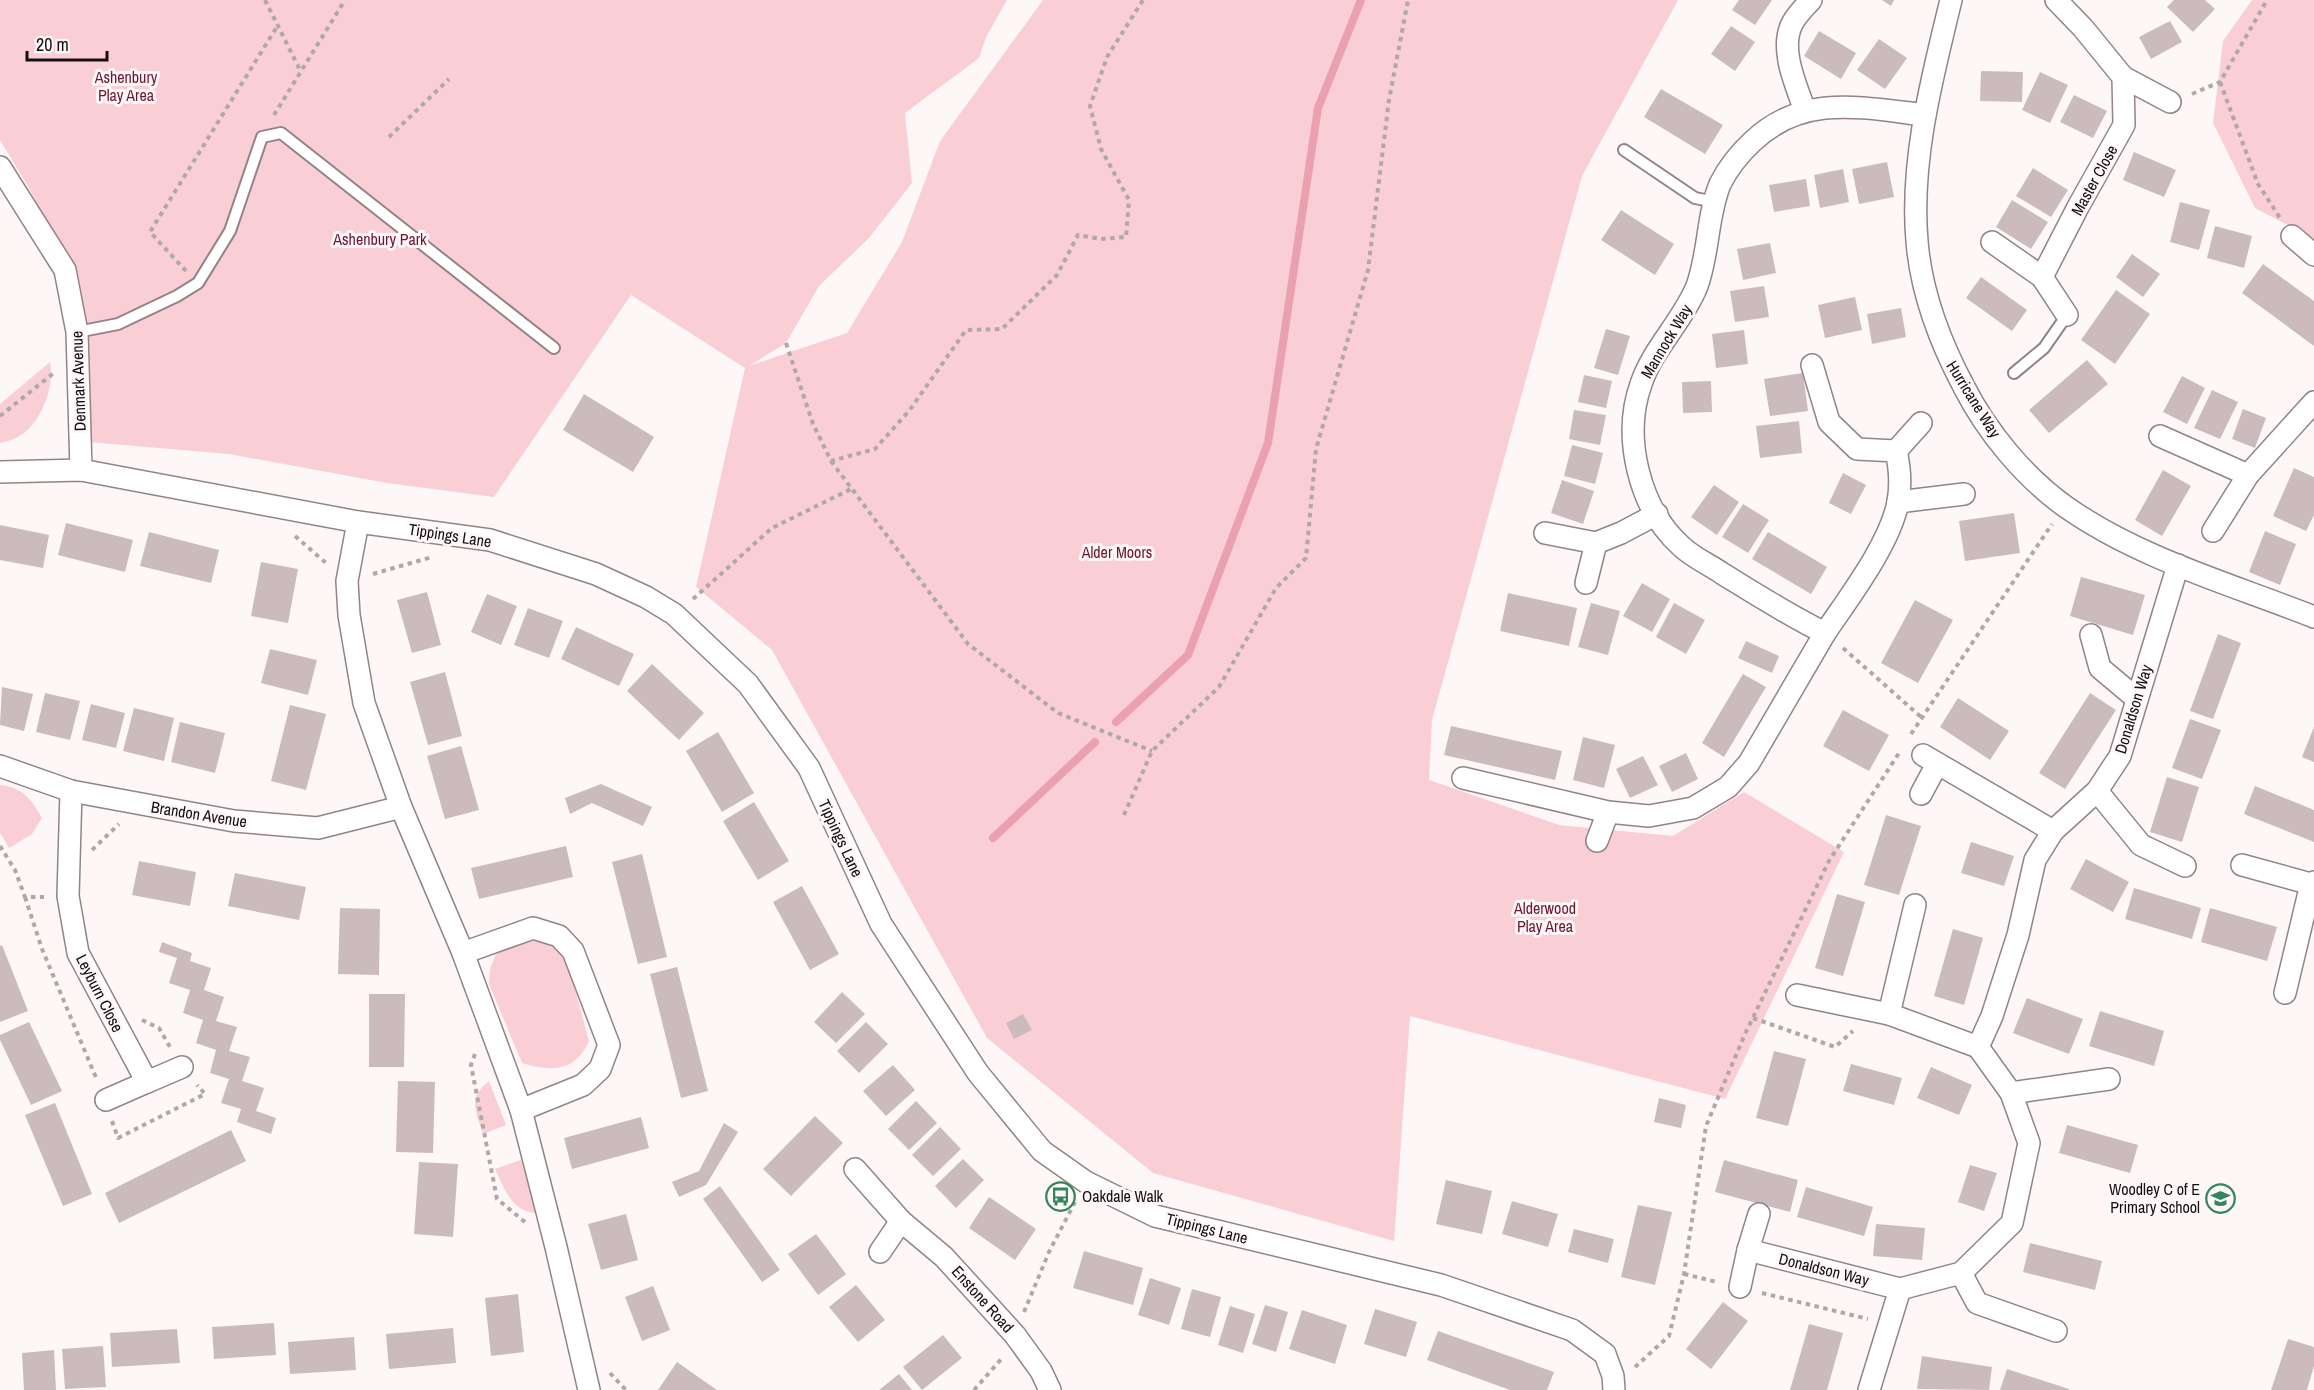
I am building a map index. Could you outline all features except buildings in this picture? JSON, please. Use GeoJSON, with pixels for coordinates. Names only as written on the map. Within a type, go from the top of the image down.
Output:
{"type":"FeatureCollection","features":[{"type":"Feature","properties":{"kind":"street"},"geometry":{"type":"LineString","coordinates":[[1805,111],[1790,62],[1788,34],[1798,14],[1811,0]]}},
{"type":"Feature","properties":{"kind":"street","name":"Hurricane Way"},"geometry":{"type":"LineString","coordinates":[[1951,0],[1925,115],[1918,176],[1917,242],[1921,275],[1938,333],[1968,396],[1995,436],[2035,480],[2065,506],[2120,539],[2178,565],[2314,617]]}},
{"type":"Feature","properties":{"kind":"street"},"geometry":{"type":"LineString","coordinates":[[2056,0],[2077,21],[2123,77],[2170,102]]}},
{"type":"Feature","properties":{"kind":"street","name":"Master Close"},"geometry":{"type":"LineString","coordinates":[[2042,278],[2078,207],[2124,125],[2123,77]]}},
{"type":"Feature","properties":{"kind":"street","name":"Mannock Way"},"geometry":{"type":"LineString","coordinates":[[1825,633],[1791,617],[1692,555],[1665,529],[1644,489],[1635,459],[1633,444],[1636,399],[1644,376],[1681,317],[1697,285],[1720,185],[1747,146],[1772,127],[1805,111],[1821,108],[1849,107],[1925,115]]}},
{"type":"Feature","properties":{"kind":"street","name":"Denmark Avenue"},"geometry":{"type":"LineString","coordinates":[[0,167],[65,270],[77,332],[81,470]]}},
{"type":"Feature","properties":{"kind":"street"},"geometry":{"type":"LineString","coordinates":[[2292,236],[2314,255]]}},
{"type":"Feature","properties":{"kind":"street"},"geometry":{"type":"LineString","coordinates":[[1992,242],[2042,278],[2067,315]]}},
{"type":"Feature","properties":{"kind":"street"},"geometry":{"type":"LineString","coordinates":[[1812,365],[1829,422],[1857,449],[1896,451]]}},
{"type":"Feature","properties":{"kind":"street"},"geometry":{"type":"LineString","coordinates":[[2213,531],[2248,475],[2311,412]]}},
{"type":"Feature","properties":{"kind":"street"},"geometry":{"type":"LineString","coordinates":[[1896,451],[1922,423]]}},
{"type":"Feature","properties":{"kind":"street"},"geometry":{"type":"LineString","coordinates":[[2160,436],[2248,475]]}},
{"type":"Feature","properties":{"kind":"street"},"geometry":{"type":"LineString","coordinates":[[1463,778],[1608,812],[1649,816],[1681,812],[1706,801],[1728,787],[1749,763],[1888,531],[1898,502],[1900,476],[1896,451]]}},
{"type":"Feature","properties":{"kind":"street","name":"Tippings Lane"},"geometry":{"type":"LineString","coordinates":[[0,472],[81,470],[358,522],[490,540],[596,574],[646,597],[674,614],[748,684],[809,768],[881,924],[978,1073],[1041,1151],[1086,1182],[1155,1216],[1441,1285],[1572,1330],[1605,1354],[1614,1383]]}},
{"type":"Feature","properties":{"kind":"street"},"geometry":{"type":"LineString","coordinates":[[1898,502],[1964,494]]}},
{"type":"Feature","properties":{"kind":"street"},"geometry":{"type":"LineString","coordinates":[[1545,532],[1596,543],[1657,514]]}},
{"type":"Feature","properties":{"kind":"street"},"geometry":{"type":"LineString","coordinates":[[358,522],[347,581],[349,615],[364,703],[401,807],[463,953],[521,1110],[589,1390],[584,1390]]}},
{"type":"Feature","properties":{"kind":"street"},"geometry":{"type":"LineString","coordinates":[[1586,583],[1596,543]]}},
{"type":"Feature","properties":{"kind":"street","name":"Donaldson Way"},"geometry":{"type":"LineString","coordinates":[[1748,1250],[1900,1289],[1961,1273],[2012,1223],[2030,1143],[2011,1094],[1978,1047],[1992,1016],[2018,935],[2035,860],[2053,831],[2097,791],[2120,756],[2178,565]]}},
{"type":"Feature","properties":{"kind":"street"},"geometry":{"type":"LineString","coordinates":[[2091,635],[2100,668],[2137,699]]}},
{"type":"Feature","properties":{"kind":"street"},"geometry":{"type":"LineString","coordinates":[[1921,794],[1930,760],[2053,831]]}},
{"type":"Feature","properties":{"kind":"street","name":"Brandon Avenue"},"geometry":{"type":"LineString","coordinates":[[0,766],[71,791],[234,821],[318,828],[401,807]]}},
{"type":"Feature","properties":{"kind":"street","name":"Leyburn Close"},"geometry":{"type":"LineString","coordinates":[[71,791],[68,896],[78,953],[147,1082]]}},
{"type":"Feature","properties":{"kind":"street"},"geometry":{"type":"LineString","coordinates":[[2097,791],[2141,845],[2185,866]]}},
{"type":"Feature","properties":{"kind":"street"},"geometry":{"type":"LineString","coordinates":[[1597,841],[1608,812]]}},
{"type":"Feature","properties":{"kind":"street"},"geometry":{"type":"LineString","coordinates":[[2242,866],[2313,883],[2285,993]]}},
{"type":"Feature","properties":{"kind":"street"},"geometry":{"type":"LineString","coordinates":[[1883,1012],[1915,905]]}},
{"type":"Feature","properties":{"kind":"street"},"geometry":{"type":"LineString","coordinates":[[463,953],[533,928],[560,936],[573,951],[609,1045],[600,1069],[583,1085],[521,1110]]}},
{"type":"Feature","properties":{"kind":"street"},"geometry":{"type":"LineString","coordinates":[[1797,995],[1883,1012],[1978,1047]]}},
{"type":"Feature","properties":{"kind":"street"},"geometry":{"type":"LineString","coordinates":[[106,1100],[182,1067]]}},
{"type":"Feature","properties":{"kind":"street"},"geometry":{"type":"LineString","coordinates":[[2011,1094],[2109,1079]]}},
{"type":"Feature","properties":{"kind":"street","name":"Enstone Road"},"geometry":{"type":"LineString","coordinates":[[855,1169],[901,1221],[944,1257],[1015,1335],[1041,1371],[1050,1390]]}},
{"type":"Feature","properties":{"kind":"street"},"geometry":{"type":"LineString","coordinates":[[1740,1287],[1759,1214]]}},
{"type":"Feature","properties":{"kind":"street"},"geometry":{"type":"LineString","coordinates":[[880,1252],[901,1221]]}},
{"type":"Feature","properties":{"kind":"street"},"geometry":{"type":"LineString","coordinates":[[1961,1273],[1977,1303],[2056,1331]]}},
{"type":"Feature","properties":{"kind":"street"},"geometry":{"type":"LineString","coordinates":[[1869,1390],[1900,1289]]}},
{"type":"Feature","properties":{"kind":"lane"},"geometry":{"type":"LineString","coordinates":[[77,332],[118,324],[177,296],[198,283],[230,231],[262,137],[281,133],[554,348]]}},
{"type":"Feature","properties":{"kind":"lane"},"geometry":{"type":"LineString","coordinates":[[1624,150],[1695,198],[1715,202]]}},
{"type":"Feature","properties":{"kind":"lane"},"geometry":{"type":"LineString","coordinates":[[2014,373],[2044,348],[2067,315]]}},
{"type":"Feature","properties":{"kind":"path"},"geometry":{"type":"LineString","coordinates":[[266,0],[300,70]]}},
{"type":"Feature","properties":{"kind":"path"},"geometry":{"type":"LineString","coordinates":[[262,137],[300,70],[345,0]]}},
{"type":"Feature","properties":{"kind":"path"},"geometry":{"type":"LineString","coordinates":[[831,461],[875,449],[909,411],[966,330],[1002,328],[1058,275],[1078,235],[1101,238],[1126,237],[1129,200],[1101,149],[1090,106],[1107,57],[1143,0]]}},
{"type":"Feature","properties":{"kind":"path"},"geometry":{"type":"LineString","coordinates":[[1125,815],[1152,751],[1218,687],[1276,588],[1306,558],[1316,449],[1368,270],[1389,100],[1408,0]]}},
{"type":"Feature","properties":{"kind":"path"},"geometry":{"type":"LineString","coordinates":[[2170,102],[2220,82],[2267,0]]}},
{"type":"Feature","properties":{"kind":"path"},"geometry":{"type":"LineString","coordinates":[[198,283],[150,232],[278,25]]}},
{"type":"Feature","properties":{"kind":"path"},"geometry":{"type":"LineString","coordinates":[[389,137],[449,79]]}},
{"type":"Feature","properties":{"kind":"path"},"geometry":{"type":"LineString","coordinates":[[2220,82],[2258,184],[2292,236]]}},
{"type":"Feature","properties":{"kind":"path"},"geometry":{"type":"LineString","coordinates":[[786,343],[813,424],[831,461],[968,644],[1058,714],[1152,751]]}},
{"type":"Feature","properties":{"kind":"path"},"geometry":{"type":"LineString","coordinates":[[0,416],[77,354]]}},
{"type":"Feature","properties":{"kind":"path"},"geometry":{"type":"LineString","coordinates":[[674,614],[772,528],[851,489]]}},
{"type":"Feature","properties":{"kind":"path"},"geometry":{"type":"LineString","coordinates":[[1614,1383],[1669,1336],[1684,1274],[1707,1126],[1753,1018],[1829,861],[1921,717],[2065,506]]}},
{"type":"Feature","properties":{"kind":"path"},"geometry":{"type":"LineString","coordinates":[[1825,633],[1921,717]]}},
{"type":"Feature","properties":{"kind":"path"},"geometry":{"type":"LineString","coordinates":[[68,873],[140,804]]}},
{"type":"Feature","properties":{"kind":"path"},"geometry":{"type":"LineString","coordinates":[[0,846],[15,870],[25,897],[68,896]]}},
{"type":"Feature","properties":{"kind":"path"},"geometry":{"type":"LineString","coordinates":[[1753,1018],[1835,1047],[1883,1012]]}},
{"type":"Feature","properties":{"kind":"path"},"geometry":{"type":"LineString","coordinates":[[488,1022],[471,1065],[497,1198],[556,1247]]}},
{"type":"Feature","properties":{"kind":"path"},"geometry":{"type":"LineString","coordinates":[[974,1390],[1005,1354],[1049,1252],[1086,1182]]}},
{"type":"Feature","properties":{"kind":"path"},"geometry":{"type":"LineString","coordinates":[[1684,1274],[1889,1325]]}},
{"type":"Feature","properties":{"kind":"green space","name":"Alder Moors"},"geometry":{"type":"Polygon","coordinates":[[[0,0],[1007,0],[986,37],[979,58],[905,113],[912,183],[869,238],[819,286],[786,343],[749,366],[847,333],[902,242],[940,141],[1043,0],[1678,0],[1582,176],[1432,720],[1429,780],[1559,825],[1673,836],[1744,792],[1844,852],[1725,1099],[1410,1016],[1394,1241],[1153,1173],[987,1038],[772,650],[696,587],[745,368],[631,295],[494,497],[387,483],[229,454],[89,442],[73,275],[29,188],[0,140],[0,0]]]}},
{"type":"Feature","properties":{"kind":"green space"},"geometry":{"type":"Polygon","coordinates":[[[2252,0],[2314,0],[2314,239],[2255,208],[2213,123],[2223,41],[2252,0]]]}},
{"type":"Feature","properties":{"kind":"green space"},"geometry":{"type":"Polygon","coordinates":[[[50,362],[48,393],[40,414],[26,431],[16,438],[0,443],[0,404],[50,362]]]}},
{"type":"Feature","properties":{"kind":"green space"},"geometry":{"type":"Polygon","coordinates":[[[0,785],[20,791],[34,805],[42,818],[32,834],[9,848],[0,833],[0,785]]]}},
{"type":"Feature","properties":{"kind":"green space"},"geometry":{"type":"Polygon","coordinates":[[[534,939],[558,946],[566,956],[589,1041],[577,1059],[561,1067],[543,1068],[522,1063],[489,984],[490,969],[495,956],[516,943],[534,939]]]}},
{"type":"Feature","properties":{"kind":"green space"},"geometry":{"type":"Polygon","coordinates":[[[489,1081],[506,1125],[483,1134],[475,1105],[478,1093],[489,1081]]]}},
{"type":"Feature","properties":{"kind":"green space"},"geometry":{"type":"Polygon","coordinates":[[[521,1160],[536,1213],[528,1212],[515,1204],[495,1169],[521,1160]]]}},
{"type":"Feature","properties":{"kind":"waterway"},"geometry":{"type":"LineString","coordinates":[[1116,722],[1188,655],[1268,443],[1318,108],[1361,0]]}},
{"type":"Feature","properties":{"kind":"waterway"},"geometry":{"type":"LineString","coordinates":[[993,838],[1095,742]]}},
{"type":"Feature","properties":{"kind":"place","name":"Oakdale Walk"},"geometry":{"type":"Point","coordinates":[1061,1196]}},
{"type":"Feature","properties":{"kind":"place","name":"Woodley C of E Primary School"},"geometry":{"type":"Point","coordinates":[2221,1198]}},
{"type":"Feature","properties":{"kind":"park label","name":"Ashenbury Play Area"},"geometry":{"type":"Point","coordinates":[126,86]}},
{"type":"Feature","properties":{"kind":"park label","name":"Ashenbury Park"},"geometry":{"type":"Point","coordinates":[380,239]}},
{"type":"Feature","properties":{"kind":"park label","name":"Alderwood Play Area"},"geometry":{"type":"Point","coordinates":[1545,917]}}]}
